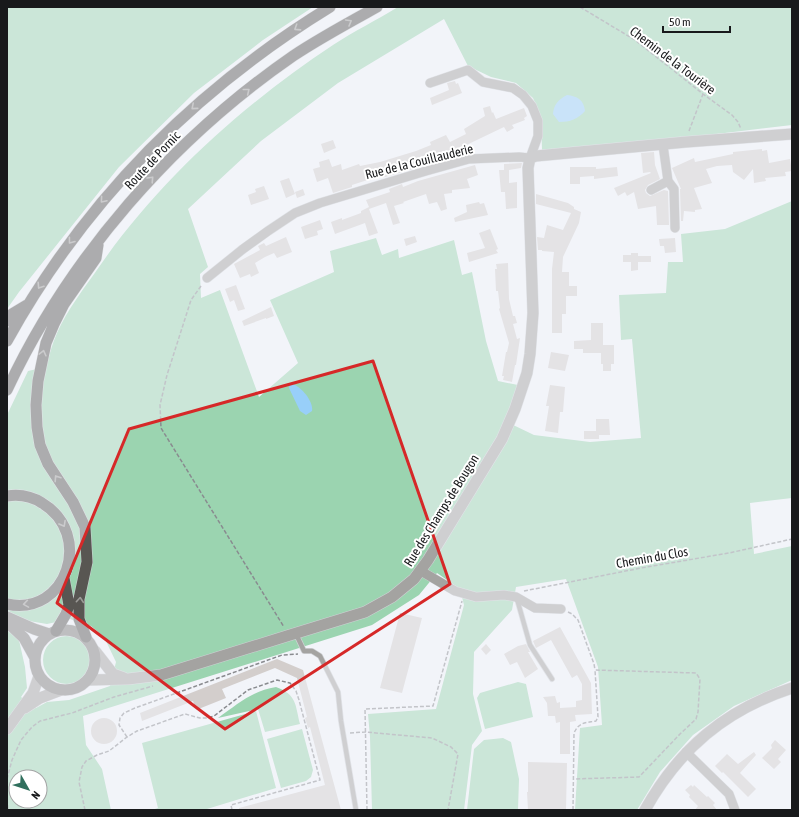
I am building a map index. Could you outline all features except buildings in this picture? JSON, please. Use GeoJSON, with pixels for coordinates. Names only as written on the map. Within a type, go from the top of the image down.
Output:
{"type":"FeatureCollection","features":[{"type":"Feature","properties":{"kind":"highway","name":"Route de Pornic"},"geometry":{"type":"LineString","coordinates":[[7,341],[52,267],[91,215],[164,134],[208,94],[234,73],[272,44],[330,7]]}},
{"type":"Feature","properties":{"kind":"highway","name":"Route de Pornic"},"geometry":{"type":"LineString","coordinates":[[7,390],[44,322],[62,293],[99,241],[149,181],[198,132],[250,88],[321,38],[377,7]]}},
{"type":"Feature","properties":{"kind":"highway"},"geometry":{"type":"LineString","coordinates":[[86,637],[79,619],[79,599],[87,562],[85,527],[73,502],[48,464],[40,445],[36,405],[38,381],[46,343],[64,304],[96,258],[99,241]]}},
{"type":"Feature","properties":{"kind":"highway"},"geometry":{"type":"LineString","coordinates":[[7,321],[12,314],[28,305]]}},
{"type":"Feature","properties":{"kind":"highway"},"geometry":{"type":"LineString","coordinates":[[7,496],[21,495],[38,500],[50,508],[60,518],[68,535],[70,549],[68,568],[64,578],[47,597],[30,604],[7,604]]}},
{"type":"Feature","properties":{"kind":"highway"},"geometry":{"type":"LineString","coordinates":[[53,632],[66,614],[69,605],[64,578]]}},
{"type":"Feature","properties":{"kind":"main road"},"geometry":{"type":"LineString","coordinates":[[7,617],[34,629],[53,632],[67,629],[74,630],[86,637],[95,651],[96,657],[94,669],[89,680],[73,689],[61,690],[48,685],[39,676],[35,666],[34,656],[24,638],[7,622]]}},
{"type":"Feature","properties":{"kind":"main road"},"geometry":{"type":"LineString","coordinates":[[34,656],[40,643],[53,632]]}},
{"type":"Feature","properties":{"kind":"street"},"geometry":{"type":"LineString","coordinates":[[430,83],[468,70],[483,82],[513,88],[523,95],[532,106],[538,121],[538,136],[530,158]]}},
{"type":"Feature","properties":{"kind":"street","name":"Rue de la Couillauderie"},"geometry":{"type":"LineString","coordinates":[[207,278],[243,249],[295,213],[320,203],[469,159],[530,158],[536,156],[686,142],[792,134]]}},
{"type":"Feature","properties":{"kind":"street"},"geometry":{"type":"LineString","coordinates":[[663,145],[668,181],[674,188],[675,228]]}},
{"type":"Feature","properties":{"kind":"street","name":"Rue des Champs de Bougon"},"geometry":{"type":"LineString","coordinates":[[89,680],[128,679],[161,675],[365,612],[381,604],[407,586],[420,570],[502,439],[515,409],[527,373],[533,313],[528,176],[530,158]]}},
{"type":"Feature","properties":{"kind":"street"},"geometry":{"type":"LineString","coordinates":[[651,190],[668,181]]}},
{"type":"Feature","properties":{"kind":"street"},"geometry":{"type":"LineString","coordinates":[[420,570],[455,591],[464,594],[476,597],[504,595],[516,597],[535,608],[561,609]]}},
{"type":"Feature","properties":{"kind":"street"},"geometry":{"type":"LineString","coordinates":[[95,651],[113,674],[128,679]]}},
{"type":"Feature","properties":{"kind":"street"},"geometry":{"type":"LineString","coordinates":[[9,726],[32,693],[39,676]]}},
{"type":"Feature","properties":{"kind":"street"},"geometry":{"type":"LineString","coordinates":[[645,810],[668,773],[686,752],[711,730],[735,714],[762,699],[792,688]]}},
{"type":"Feature","properties":{"kind":"street"},"geometry":{"type":"LineString","coordinates":[[9,726],[27,706],[40,698],[61,690]]}},
{"type":"Feature","properties":{"kind":"street"},"geometry":{"type":"LineString","coordinates":[[686,752],[729,794],[735,810]]}},
{"type":"Feature","properties":{"kind":"lane"},"geometry":{"type":"LineString","coordinates":[[516,597],[530,645],[552,679]]}},
{"type":"Feature","properties":{"kind":"lane"},"geometry":{"type":"LineString","coordinates":[[293,635],[304,651],[312,651],[320,656],[338,692],[343,733],[356,810]]}},
{"type":"Feature","properties":{"kind":"path","name":"Chemin de la Tourière"},"geometry":{"type":"LineString","coordinates":[[580,7],[635,40],[732,115],[738,122],[741,129],[741,139]]}},
{"type":"Feature","properties":{"kind":"path"},"geometry":{"type":"LineString","coordinates":[[686,142],[703,94]]}},
{"type":"Feature","properties":{"kind":"path"},"geometry":{"type":"LineString","coordinates":[[207,278],[191,300],[167,375],[160,405],[161,428],[220,525],[293,635]]}},
{"type":"Feature","properties":{"kind":"path","name":"Chemin du Clos"},"geometry":{"type":"LineString","coordinates":[[516,597],[526,590],[729,553],[792,539]]}},
{"type":"Feature","properties":{"kind":"path"},"geometry":{"type":"LineString","coordinates":[[367,810],[364,709],[433,706],[464,594]]}},
{"type":"Feature","properties":{"kind":"path"},"geometry":{"type":"LineString","coordinates":[[561,609],[572,614],[578,620],[594,664],[598,718],[596,721],[580,724],[574,734],[573,810]]}},
{"type":"Feature","properties":{"kind":"path"},"geometry":{"type":"LineString","coordinates":[[126,737],[119,725],[120,718],[135,708],[282,655],[297,654],[304,651]]}},
{"type":"Feature","properties":{"kind":"path"},"geometry":{"type":"LineString","coordinates":[[573,779],[639,777],[696,719],[698,712],[700,679],[696,674],[595,670]]}},
{"type":"Feature","properties":{"kind":"path"},"geometry":{"type":"LineString","coordinates":[[84,810],[79,782],[82,767],[86,761],[97,755],[109,752],[126,737],[137,731],[185,714],[200,718],[208,718],[214,716],[248,690],[277,680],[290,683],[296,691],[299,700],[320,780],[231,805],[232,810]]}},
{"type":"Feature","properties":{"kind":"path"},"geometry":{"type":"LineString","coordinates":[[7,779],[12,760],[21,740],[32,727],[40,721],[72,713],[114,697],[156,686]]}},
{"type":"Feature","properties":{"kind":"path"},"geometry":{"type":"LineString","coordinates":[[343,733],[365,732],[432,738],[451,746],[458,754],[448,810]]}},
{"type":"Feature","properties":{"kind":"path"},"geometry":{"type":"LineString","coordinates":[[7,799],[8,810]]}},
{"type":"Feature","properties":{"kind":"highlighted area"},"geometry":{"type":"Polygon","coordinates":[[[373,361],[450,584],[225,729],[57,603],[129,429],[373,361]]]}},
{"type":"Feature","properties":{"kind":"green space"},"geometry":{"type":"Polygon","coordinates":[[[7,7],[313,7],[263,40],[194,93],[119,167],[7,309],[7,7]]]}},
{"type":"Feature","properties":{"kind":"green space"},"geometry":{"type":"Polygon","coordinates":[[[398,7],[792,7],[792,125],[692,137],[542,150],[541,117],[533,98],[516,83],[491,77],[468,66],[444,19],[338,83],[261,141],[188,209],[208,267],[200,274],[201,298],[220,290],[259,397],[298,363],[270,300],[334,272],[330,251],[376,238],[382,255],[398,249],[399,258],[454,240],[462,275],[472,272],[486,341],[498,381],[518,385],[507,422],[534,435],[590,442],[641,438],[632,339],[621,340],[619,295],[666,293],[668,262],[683,262],[681,234],[725,229],[792,201],[792,498],[750,503],[754,554],[792,546],[792,680],[734,706],[693,735],[660,772],[637,810],[575,810],[580,728],[602,725],[598,667],[566,579],[516,587],[512,610],[474,652],[473,694],[482,731],[472,745],[464,810],[372,810],[368,714],[436,709],[464,605],[460,589],[437,573],[419,595],[372,625],[83,716],[86,745],[102,769],[111,810],[7,810],[7,630],[19,640],[25,667],[27,688],[21,697],[36,708],[47,702],[69,700],[110,686],[116,662],[104,637],[91,626],[70,619],[47,624],[29,621],[8,612],[10,599],[7,597],[7,415],[28,371],[46,367],[57,333],[76,299],[148,204],[176,174],[236,118],[300,68],[349,35],[398,7]]]}},
{"type":"Feature","properties":{"kind":"green space"},"geometry":{"type":"Polygon","coordinates":[[[62,636],[72,636],[81,640],[87,646],[91,655],[91,665],[87,674],[81,680],[72,684],[62,684],[53,680],[47,674],[43,665],[43,655],[47,646],[53,640],[62,636]]]}},
{"type":"Feature","properties":{"kind":"green space"},"geometry":{"type":"Polygon","coordinates":[[[518,682],[526,684],[533,717],[485,729],[477,698],[480,693],[518,682]]]}},
{"type":"Feature","properties":{"kind":"green space"},"geometry":{"type":"Polygon","coordinates":[[[276,687],[288,693],[292,697],[296,706],[300,724],[265,732],[258,709],[218,718],[252,695],[276,687]]]}},
{"type":"Feature","properties":{"kind":"green space"},"geometry":{"type":"Polygon","coordinates":[[[256,711],[276,788],[207,810],[152,810],[158,808],[142,743],[256,711]]]}},
{"type":"Feature","properties":{"kind":"green space"},"geometry":{"type":"Polygon","coordinates":[[[302,729],[313,770],[311,777],[306,781],[281,788],[267,739],[302,729]]]}},
{"type":"Feature","properties":{"kind":"green space"},"geometry":{"type":"Polygon","coordinates":[[[503,738],[511,742],[519,779],[518,810],[467,810],[474,749],[484,740],[503,738]]]}},
{"type":"Feature","properties":{"kind":"water"},"geometry":{"type":"Polygon","coordinates":[[[567,95],[574,96],[582,101],[585,111],[574,120],[559,122],[553,114],[554,108],[559,101],[567,95]]]}},
{"type":"Feature","properties":{"kind":"water"},"geometry":{"type":"Polygon","coordinates":[[[290,383],[302,390],[309,398],[312,411],[306,415],[300,411],[289,388],[290,383]]]}}]}
